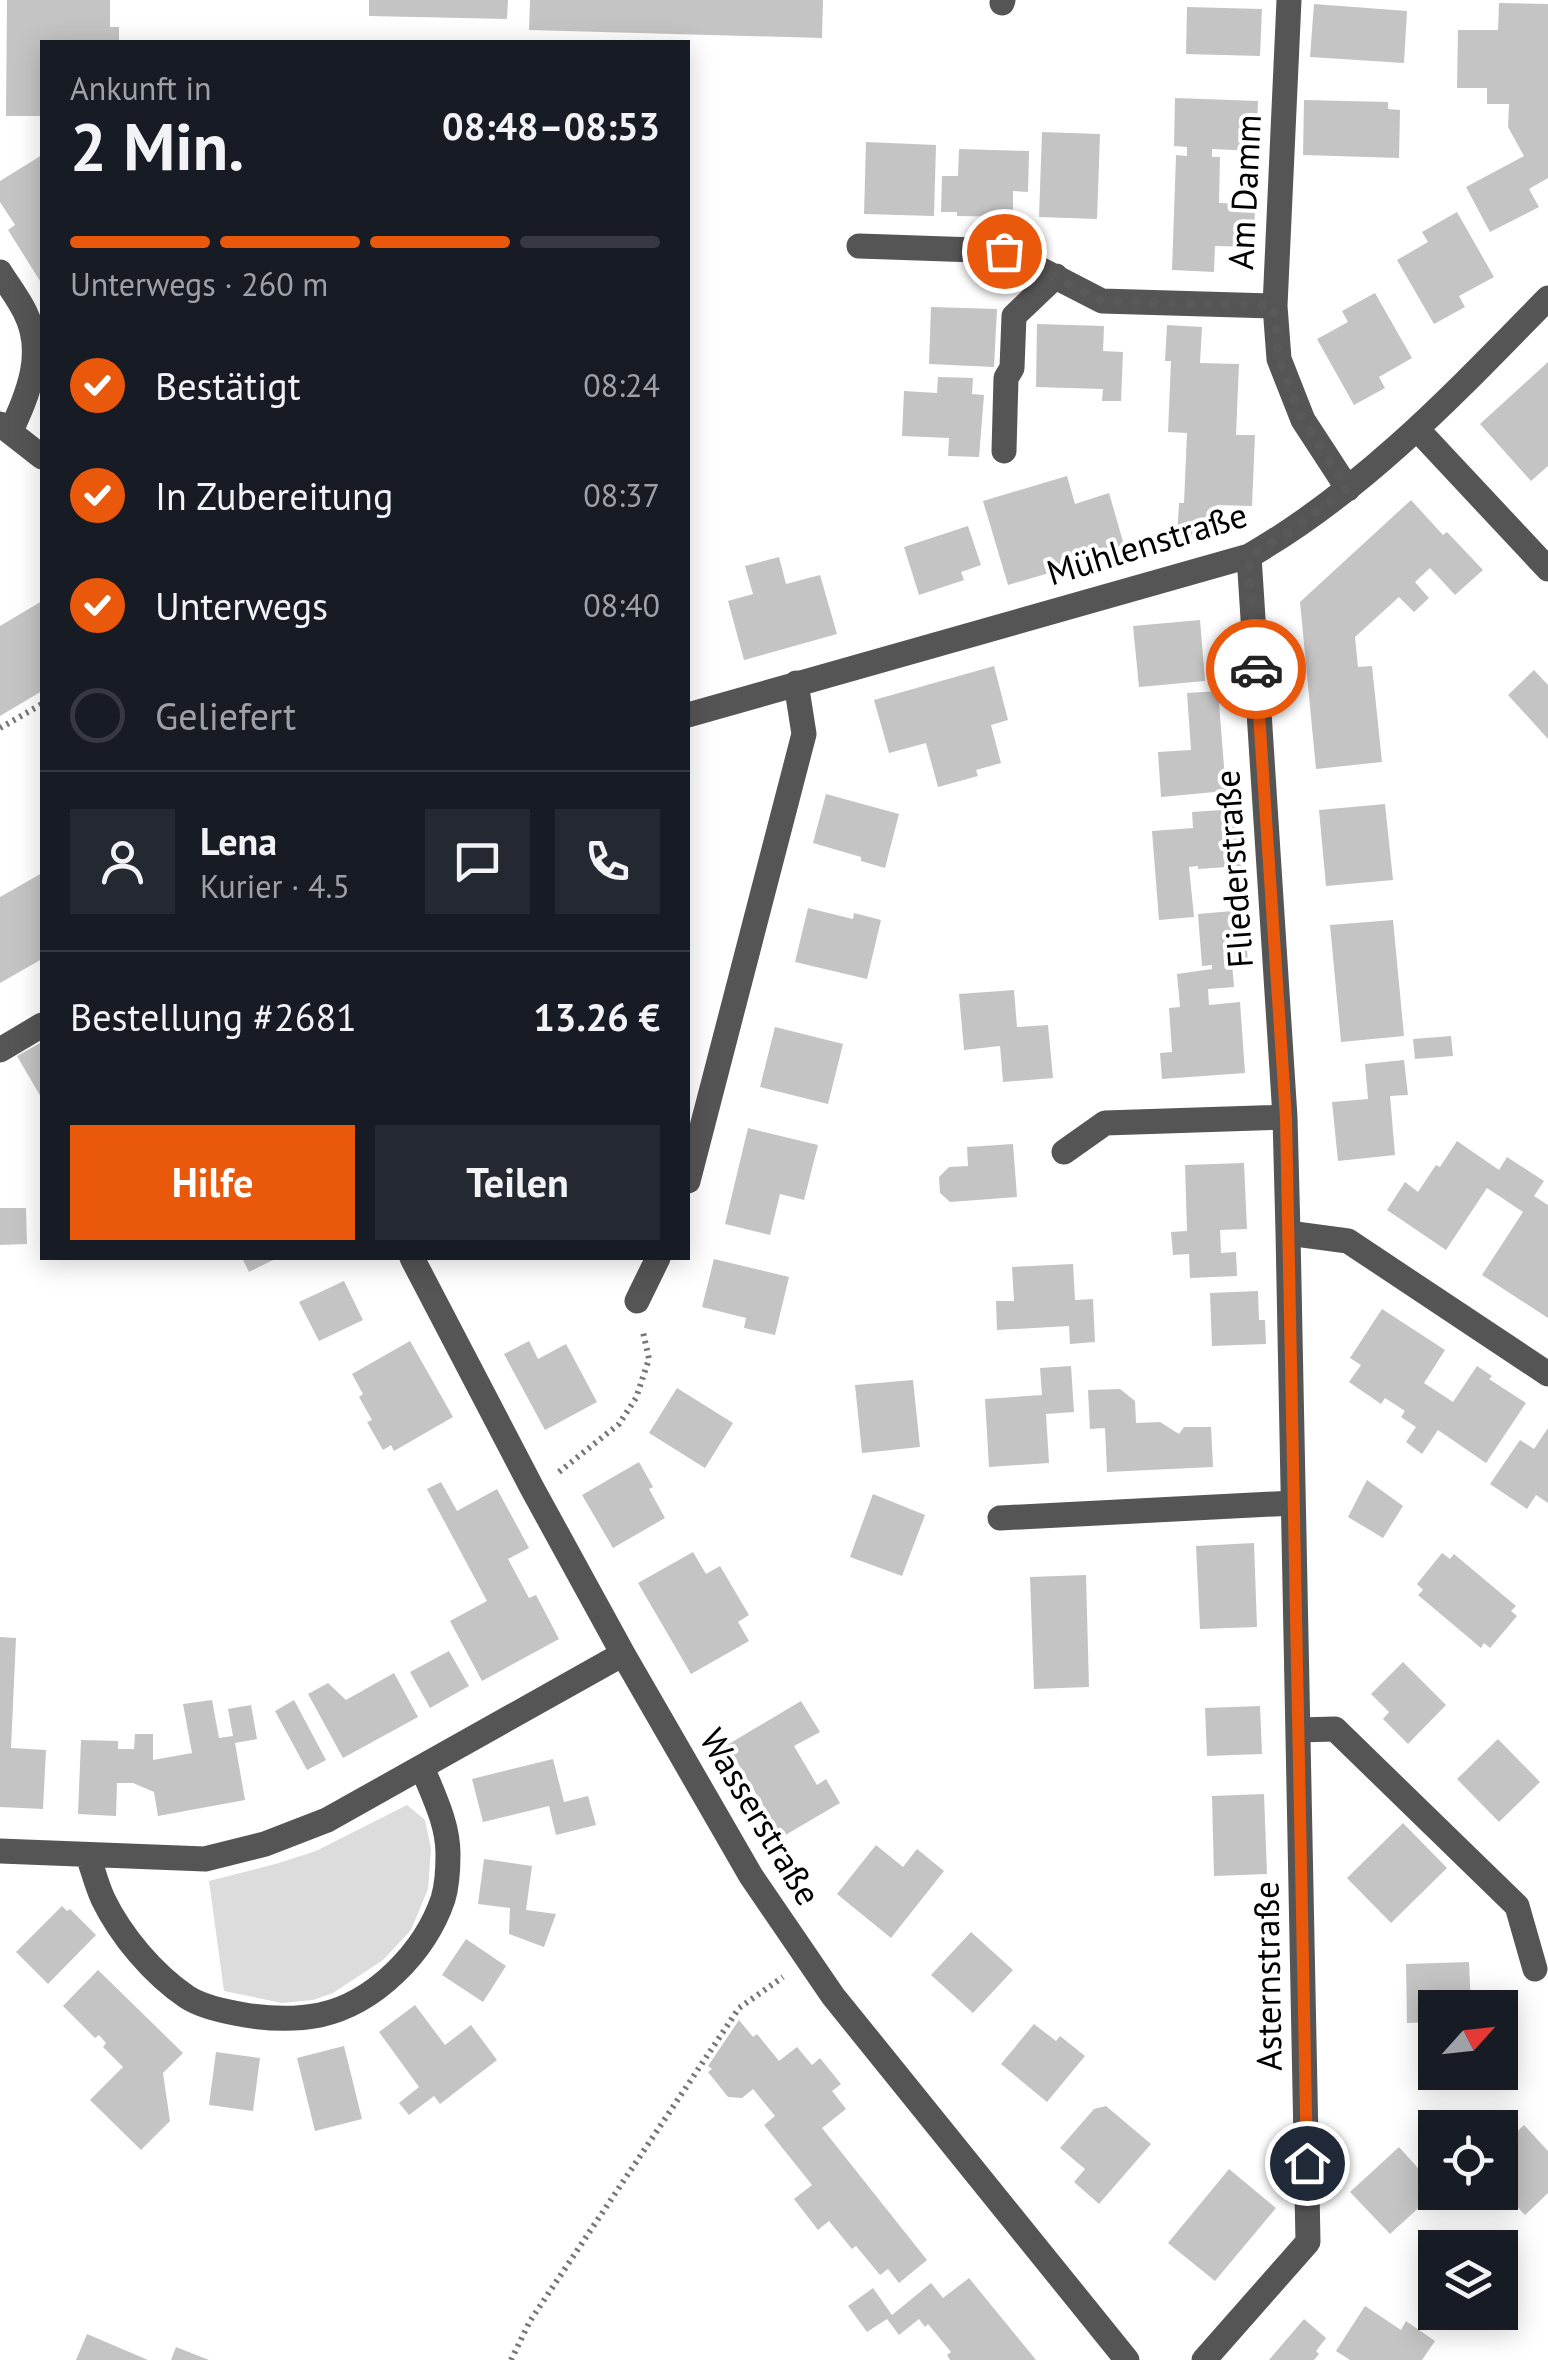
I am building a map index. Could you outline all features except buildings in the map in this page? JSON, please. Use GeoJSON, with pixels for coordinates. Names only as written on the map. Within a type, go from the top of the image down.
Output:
{"type":"FeatureCollection","features":[{"type":"Feature","properties":{"kind":"street","name":"Am Damm"},"geometry":{"type":"LineString","coordinates":[[1289,0],[1274,306],[1279,359],[1302,420],[1348,488]]}},
{"type":"Feature","properties":{"kind":"street"},"geometry":{"type":"LineString","coordinates":[[858,246],[1004,251],[1102,301],[1274,306]]}},
{"type":"Feature","properties":{"kind":"street"},"geometry":{"type":"LineString","coordinates":[[0,272],[27,314],[36,346],[32,383],[6,428],[40,455]]}},
{"type":"Feature","properties":{"kind":"street"},"geometry":{"type":"LineString","coordinates":[[1004,451],[1006,378],[1012,368],[1014,316],[1056,276]]}},
{"type":"Feature","properties":{"kind":"street","name":"Mühlenstraße"},"geometry":{"type":"LineString","coordinates":[[690,714],[1249,556],[1293,530],[1348,488],[1416,429],[1548,298]]}},
{"type":"Feature","properties":{"kind":"street"},"geometry":{"type":"LineString","coordinates":[[1416,429],[1548,569]]}},
{"type":"Feature","properties":{"kind":"street","name":"Fliederstraße"},"geometry":{"type":"LineString","coordinates":[[1249,556],[1286,1118],[1288,1233]]}},
{"type":"Feature","properties":{"kind":"street"},"geometry":{"type":"LineString","coordinates":[[690,1173],[804,734],[796,683]]}},
{"type":"Feature","properties":{"kind":"street"},"geometry":{"type":"LineString","coordinates":[[0,1050],[40,1026]]}},
{"type":"Feature","properties":{"kind":"street"},"geometry":{"type":"LineString","coordinates":[[1064,1152],[1106,1122],[1286,1118]]}},
{"type":"Feature","properties":{"kind":"street"},"geometry":{"type":"LineString","coordinates":[[1288,1233],[1348,1241],[1548,1374]]}},
{"type":"Feature","properties":{"kind":"street","name":"Asternstraße"},"geometry":{"type":"LineString","coordinates":[[1204,2360],[1308,2242],[1288,1233]]}},
{"type":"Feature","properties":{"kind":"street","name":"Wasserstraße"},"geometry":{"type":"LineString","coordinates":[[413,1260],[532,1488],[750,1876],[833,1996],[1127,2360]]}},
{"type":"Feature","properties":{"kind":"street"},"geometry":{"type":"LineString","coordinates":[[637,1301],[657,1260]]}},
{"type":"Feature","properties":{"kind":"street"},"geometry":{"type":"LineString","coordinates":[[1000,1518],[1294,1503]]}},
{"type":"Feature","properties":{"kind":"street"},"geometry":{"type":"LineString","coordinates":[[0,1851],[205,1859],[265,1844],[327,1820],[624,1654]]}},
{"type":"Feature","properties":{"kind":"street"},"geometry":{"type":"LineString","coordinates":[[1298,1730],[1336,1729],[1517,1906],[1535,1970]]}},
{"type":"Feature","properties":{"kind":"street"},"geometry":{"type":"LineString","coordinates":[[88,1856],[102,1897],[116,1922],[146,1960],[189,1999],[229,2012],[275,2020],[322,2015],[362,1999],[396,1972],[429,1930],[444,1897],[448,1852],[444,1821],[422,1767]]}},
{"type":"Feature","properties":{"kind":"path"},"geometry":{"type":"LineString","coordinates":[[0,728],[40,705]]}},
{"type":"Feature","properties":{"kind":"path"},"geometry":{"type":"LineString","coordinates":[[532,1488],[610,1433],[636,1398],[649,1359],[637,1301]]}},
{"type":"Feature","properties":{"kind":"path"},"geometry":{"type":"LineString","coordinates":[[511,2360],[530,2321],[739,2008],[807,1959]]}},
{"type":"Feature","properties":{"kind":"shaded area"},"geometry":{"type":"Polygon","coordinates":[[[407,1805],[425,1820],[431,1849],[428,1889],[411,1930],[383,1960],[333,1993],[313,2000],[282,2003],[224,1991],[209,1881],[316,1851],[407,1805]]]}},
{"type":"Feature","properties":{"kind":"way so far"},"geometry":{"type":"LineString","coordinates":[[1004,251],[1102,301],[1274,306],[1279,359],[1302,420],[1348,488],[1293,530],[1249,556],[1256,669]]}},
{"type":"Feature","properties":{"kind":"route"},"geometry":{"type":"LineString","coordinates":[[1256,669],[1286,1118],[1307,2163]]}}]}
